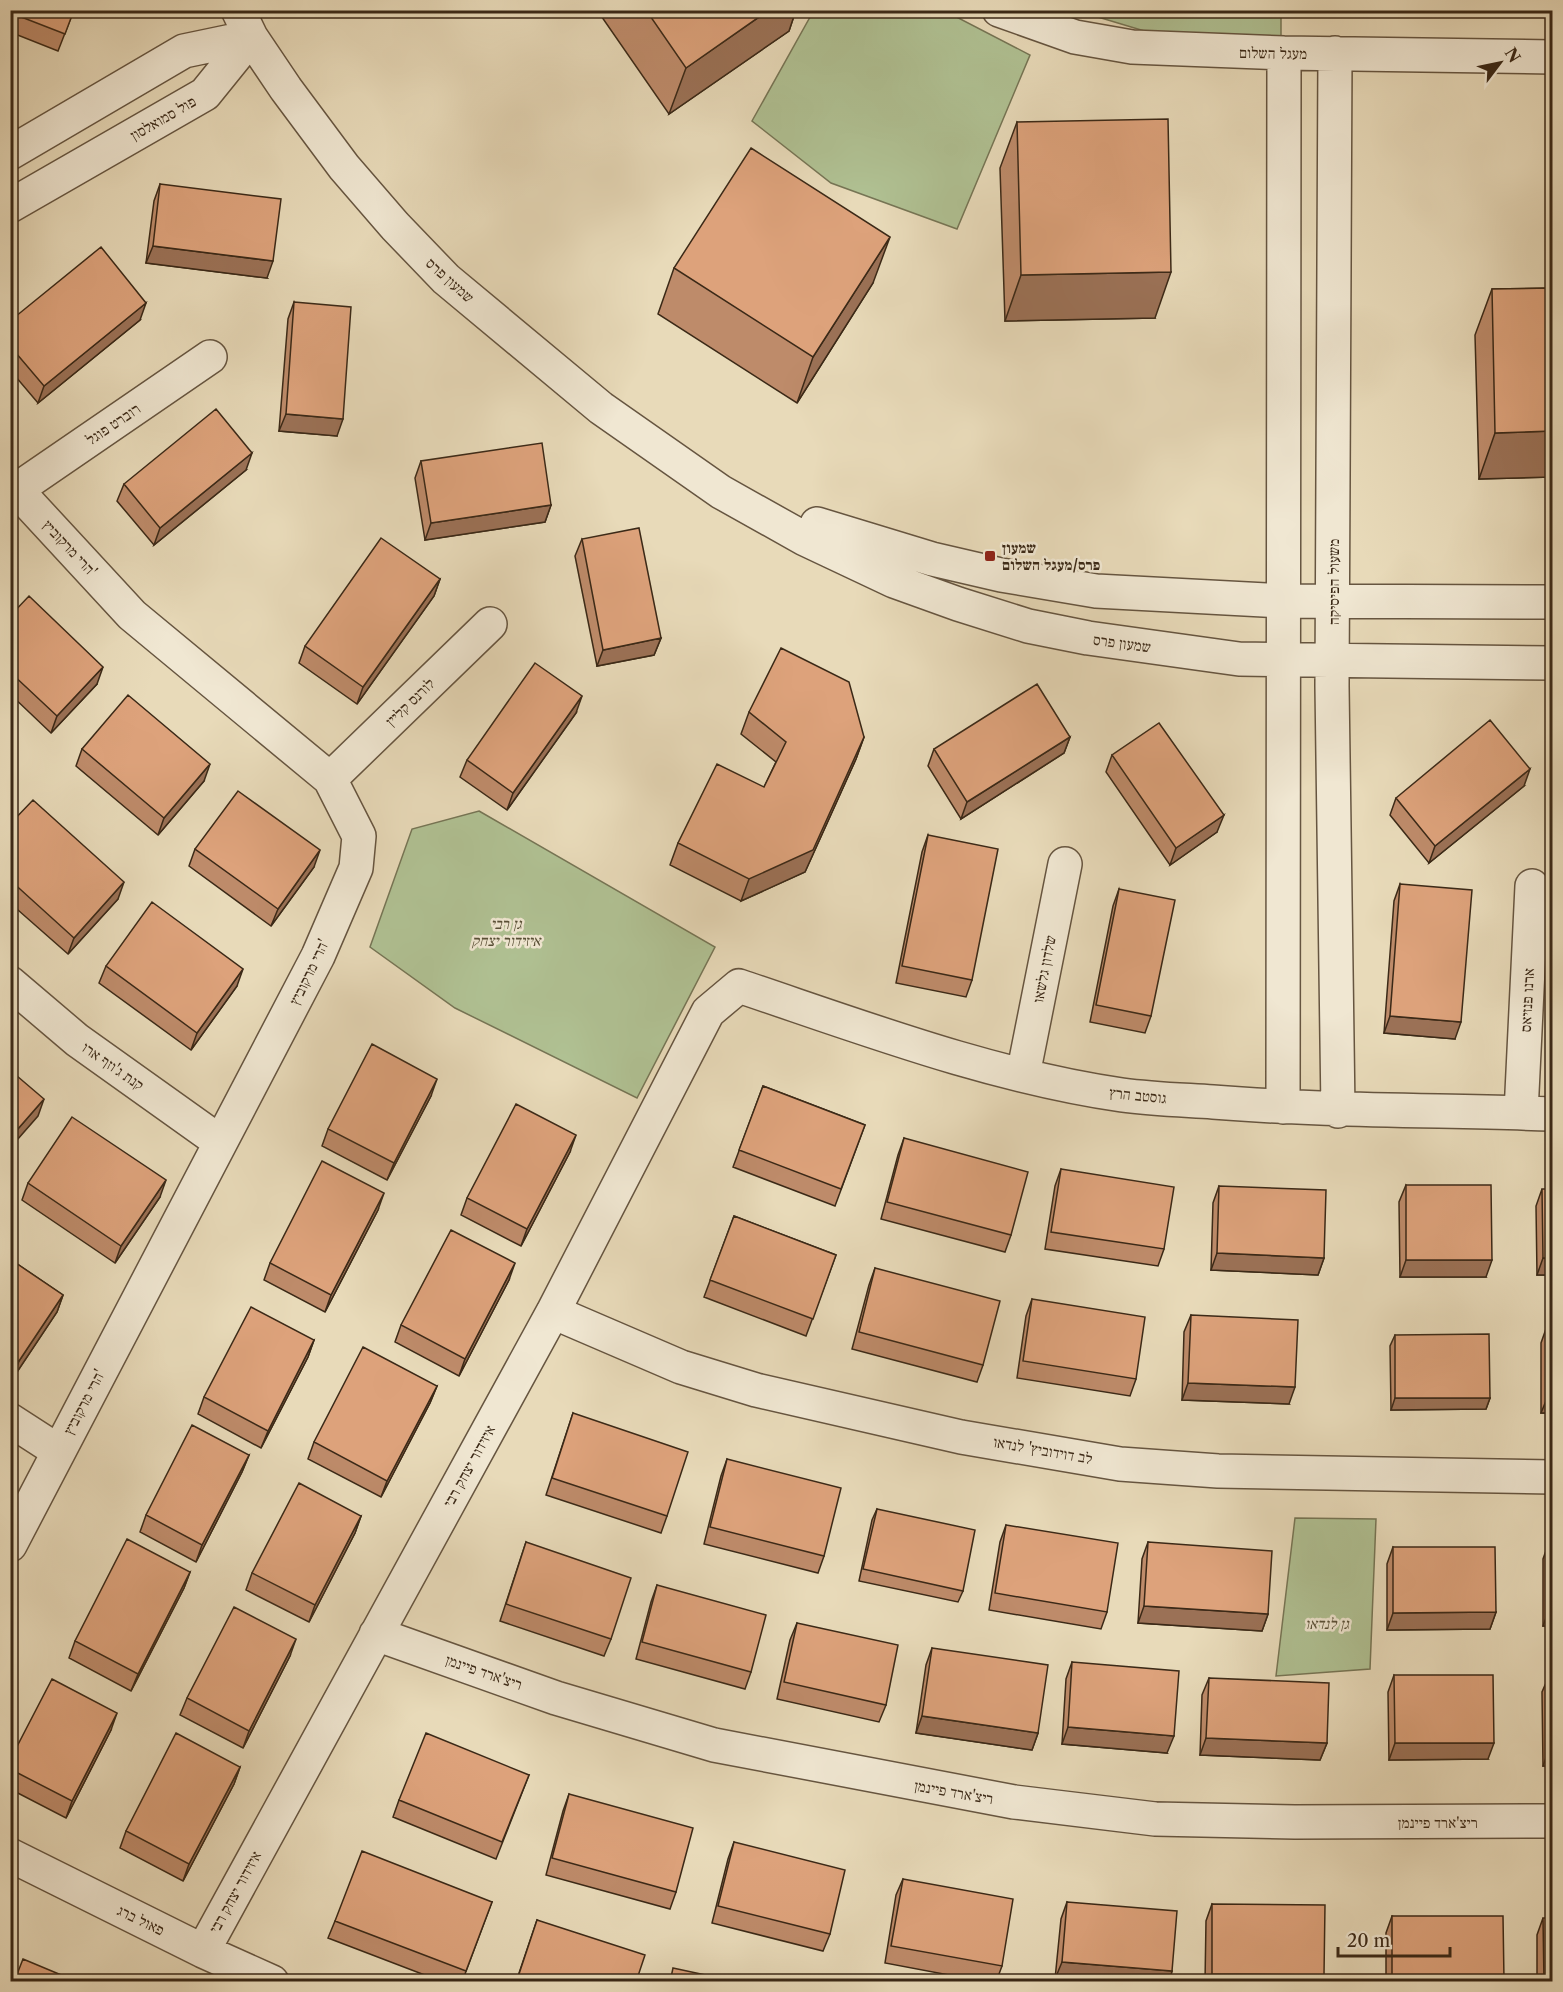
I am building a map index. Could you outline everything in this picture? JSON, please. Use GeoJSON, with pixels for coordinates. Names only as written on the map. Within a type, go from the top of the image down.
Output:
{"type":"FeatureCollection","features":[{"type":"Feature","properties":{"kind":"street","name":"מעגל השלום"},"geometry":{"type":"LineString","coordinates":[[999,10],[1076,37],[1132,47],[1284,53],[1552,57]]}},
{"type":"Feature","properties":{"kind":"street"},"geometry":{"type":"LineString","coordinates":[[10,153],[184,51],[244,24]]}},
{"type":"Feature","properties":{"kind":"street","name":"פול סמואלסון"},"geometry":{"type":"LineString","coordinates":[[10,206],[205,94],[244,24]]}},
{"type":"Feature","properties":{"kind":"street","name":"שמעון פרס"},"geometry":{"type":"LineString","coordinates":[[244,24],[286,89],[344,166],[395,226],[446,279],[600,408],[722,492],[805,539],[894,581],[1028,626],[1088,638],[1239,659],[1552,663]]}},
{"type":"Feature","properties":{"kind":"street"},"geometry":{"type":"LineString","coordinates":[[1283,1107],[1284,53]]}},
{"type":"Feature","properties":{"kind":"street","name":"משעול הפיסיקה"},"geometry":{"type":"LineString","coordinates":[[1335,53],[1332,660],[1338,1111]]}},
{"type":"Feature","properties":{"kind":"street","name":"רוברט פוגל"},"geometry":{"type":"LineString","coordinates":[[13,486],[210,357]]}},
{"type":"Feature","properties":{"kind":"street","name":"הרי מרקוביץ'"},"geometry":{"type":"LineString","coordinates":[[10,1545],[318,956],[356,868],[359,836],[330,779],[132,615],[13,486]]}},
{"type":"Feature","properties":{"kind":"street","name":"שמעון פרס"},"geometry":{"type":"LineString","coordinates":[[722,492],[868,542],[1001,575],[1096,591],[1284,601],[1552,602]]}},
{"type":"Feature","properties":{"kind":"street","name":"לורנס קליין"},"geometry":{"type":"LineString","coordinates":[[330,779],[490,624]]}},
{"type":"Feature","properties":{"kind":"street","name":"שלדון גלשאו"},"geometry":{"type":"LineString","coordinates":[[1023,1075],[1065,864]]}},
{"type":"Feature","properties":{"kind":"street","name":"ארנו פנזיאס"},"geometry":{"type":"LineString","coordinates":[[1532,886],[1537,1114]]}},
{"type":"Feature","properties":{"kind":"street","name":"קנת ג'וזף ארו"},"geometry":{"type":"LineString","coordinates":[[10,983],[77,1041],[220,1142]]}},
{"type":"Feature","properties":{"kind":"street","name":"גוסטב הרץ"},"geometry":{"type":"LineString","coordinates":[[739,986],[912,1044],[1023,1075],[1124,1095],[1338,1111],[1537,1114]]}},
{"type":"Feature","properties":{"kind":"street","name":"איזידור יצחק רבי"},"geometry":{"type":"LineString","coordinates":[[203,1951],[554,1312],[708,1012],[739,986]]}},
{"type":"Feature","properties":{"kind":"street","name":"לב דוידוביץ' לנדאו"},"geometry":{"type":"LineString","coordinates":[[554,1312],[681,1367],[756,1390],[961,1437],[1120,1464],[1218,1472],[1552,1478]]}},
{"type":"Feature","properties":{"kind":"street"},"geometry":{"type":"LineString","coordinates":[[10,1420],[58,1451]]}},
{"type":"Feature","properties":{"kind":"street","name":"ריצ'ארד פיינמן"},"geometry":{"type":"LineString","coordinates":[[376,1634],[556,1698],[714,1745],[1014,1803],[1155,1819],[1295,1822],[1552,1821]]}},
{"type":"Feature","properties":{"kind":"street","name":"פאול ברג"},"geometry":{"type":"LineString","coordinates":[[10,1855],[203,1951],[272,1982]]}},
{"type":"Feature","properties":{"kind":"green space"},"geometry":{"type":"Polygon","coordinates":[[[814,10],[945,11],[1030,55],[957,229],[831,183],[752,121],[814,10]]]}},
{"type":"Feature","properties":{"kind":"green space"},"geometry":{"type":"Polygon","coordinates":[[[1078,11],[1281,11],[1281,38],[1151,33],[1078,11]]]}},
{"type":"Feature","properties":{"kind":"green space","name":"גן רבי איזידור יצחק"},"geometry":{"type":"Polygon","coordinates":[[[479,811],[715,947],[637,1098],[455,1008],[370,947],[412,829],[479,811]]]}},
{"type":"Feature","properties":{"kind":"green space","name":"גן לנדאו"},"geometry":{"type":"Polygon","coordinates":[[[1295,1518],[1376,1519],[1370,1669],[1276,1676],[1295,1518]]]}},
{"type":"Feature","properties":{"kind":"building"},"geometry":{"type":"Polygon","coordinates":[[[12,10],[74,10],[65,34],[11,13],[12,10]]]}},
{"type":"Feature","properties":{"kind":"building"},"geometry":{"type":"Polygon","coordinates":[[[646,10],[769,10],[686,68],[646,10]]]}},
{"type":"Feature","properties":{"kind":"building"},"geometry":{"type":"Polygon","coordinates":[[[1168,119],[1171,272],[1021,275],[1017,122],[1168,119]]]}},
{"type":"Feature","properties":{"kind":"building"},"geometry":{"type":"Polygon","coordinates":[[[751,148],[890,237],[813,357],[674,268],[751,148]]]}},
{"type":"Feature","properties":{"kind":"building"},"geometry":{"type":"Polygon","coordinates":[[[160,184],[281,199],[273,261],[153,246],[160,184]]]}},
{"type":"Feature","properties":{"kind":"building"},"geometry":{"type":"Polygon","coordinates":[[[101,247],[146,303],[44,386],[10,346],[10,321],[101,247]]]}},
{"type":"Feature","properties":{"kind":"building"},"geometry":{"type":"Polygon","coordinates":[[[1552,288],[1552,431],[1495,433],[1492,289],[1552,288]]]}},
{"type":"Feature","properties":{"kind":"building"},"geometry":{"type":"Polygon","coordinates":[[[294,302],[351,307],[343,419],[286,414],[294,302]]]}},
{"type":"Feature","properties":{"kind":"building"},"geometry":{"type":"Polygon","coordinates":[[[216,409],[252,453],[160,528],[124,484],[216,409]]]}},
{"type":"Feature","properties":{"kind":"building"},"geometry":{"type":"Polygon","coordinates":[[[542,443],[551,505],[431,523],[421,461],[542,443]]]}},
{"type":"Feature","properties":{"kind":"building"},"geometry":{"type":"Polygon","coordinates":[[[639,528],[661,638],[603,650],[582,539],[639,528]]]}},
{"type":"Feature","properties":{"kind":"building"},"geometry":{"type":"Polygon","coordinates":[[[381,538],[440,579],[363,687],[305,646],[381,538]]]}},
{"type":"Feature","properties":{"kind":"building"},"geometry":{"type":"Polygon","coordinates":[[[29,596],[103,667],[57,716],[10,672],[10,616],[29,596]]]}},
{"type":"Feature","properties":{"kind":"building"},"geometry":{"type":"Polygon","coordinates":[[[781,648],[849,682],[864,737],[813,850],[749,879],[678,843],[717,764],[764,787],[786,742],[749,712],[781,648]]]}},
{"type":"Feature","properties":{"kind":"building"},"geometry":{"type":"Polygon","coordinates":[[[535,663],[582,696],[513,793],[467,760],[535,663]]]}},
{"type":"Feature","properties":{"kind":"building"},"geometry":{"type":"Polygon","coordinates":[[[1037,684],[1070,737],[967,802],[934,749],[1037,684]]]}},
{"type":"Feature","properties":{"kind":"building"},"geometry":{"type":"Polygon","coordinates":[[[128,695],[210,764],[164,818],[82,749],[128,695]]]}},
{"type":"Feature","properties":{"kind":"building"},"geometry":{"type":"Polygon","coordinates":[[[1490,720],[1530,769],[1435,846],[1396,798],[1490,720]]]}},
{"type":"Feature","properties":{"kind":"building"},"geometry":{"type":"Polygon","coordinates":[[[1159,723],[1224,815],[1176,848],[1112,755],[1159,723]]]}},
{"type":"Feature","properties":{"kind":"building"},"geometry":{"type":"Polygon","coordinates":[[[238,791],[320,850],[278,909],[195,849],[238,791]]]}},
{"type":"Feature","properties":{"kind":"building"},"geometry":{"type":"Polygon","coordinates":[[[33,800],[124,882],[74,938],[10,880],[10,824],[33,800]]]}},
{"type":"Feature","properties":{"kind":"building"},"geometry":{"type":"Polygon","coordinates":[[[928,835],[998,849],[972,980],[902,966],[928,835]]]}},
{"type":"Feature","properties":{"kind":"building"},"geometry":{"type":"Polygon","coordinates":[[[1400,884],[1472,890],[1461,1022],[1390,1016],[1400,884]]]}},
{"type":"Feature","properties":{"kind":"building"},"geometry":{"type":"Polygon","coordinates":[[[1119,889],[1175,900],[1151,1016],[1096,1005],[1119,889]]]}},
{"type":"Feature","properties":{"kind":"building"},"geometry":{"type":"Polygon","coordinates":[[[152,902],[243,969],[197,1033],[106,966],[152,902]]]}},
{"type":"Feature","properties":{"kind":"building"},"geometry":{"type":"Polygon","coordinates":[[[372,1044],[437,1079],[394,1163],[328,1129],[372,1044]]]}},
{"type":"Feature","properties":{"kind":"building"},"geometry":{"type":"Polygon","coordinates":[[[10,1070],[44,1099],[10,1138],[10,1070]]]}},
{"type":"Feature","properties":{"kind":"building"},"geometry":{"type":"Polygon","coordinates":[[[763,1086],[865,1125],[841,1189],[739,1150],[763,1086]]]}},
{"type":"Feature","properties":{"kind":"building"},"geometry":{"type":"Polygon","coordinates":[[[516,1104],[576,1135],[527,1229],[467,1198],[516,1104]]]}},
{"type":"Feature","properties":{"kind":"building"},"geometry":{"type":"Polygon","coordinates":[[[72,1117],[166,1180],[121,1246],[28,1183],[72,1117]]]}},
{"type":"Feature","properties":{"kind":"building"},"geometry":{"type":"Polygon","coordinates":[[[904,1138],[1028,1172],[1011,1235],[887,1202],[904,1138]]]}},
{"type":"Feature","properties":{"kind":"building"},"geometry":{"type":"Polygon","coordinates":[[[322,1161],[384,1193],[331,1295],[270,1263],[322,1161]]]}},
{"type":"Feature","properties":{"kind":"building"},"geometry":{"type":"Polygon","coordinates":[[[1061,1169],[1174,1187],[1164,1249],[1051,1232],[1061,1169]]]}},
{"type":"Feature","properties":{"kind":"building"},"geometry":{"type":"Polygon","coordinates":[[[1406,1185],[1491,1185],[1492,1260],[1406,1260],[1406,1185]]]}},
{"type":"Feature","properties":{"kind":"building"},"geometry":{"type":"Polygon","coordinates":[[[1219,1186],[1326,1190],[1324,1258],[1217,1253],[1219,1186]]]}},
{"type":"Feature","properties":{"kind":"building"},"geometry":{"type":"Polygon","coordinates":[[[1542,1189],[1552,1189],[1552,1258],[1543,1258],[1542,1189]]]}},
{"type":"Feature","properties":{"kind":"building"},"geometry":{"type":"Polygon","coordinates":[[[734,1216],[836,1255],[813,1319],[710,1280],[734,1216]]]}},
{"type":"Feature","properties":{"kind":"building"},"geometry":{"type":"Polygon","coordinates":[[[451,1230],[515,1263],[465,1359],[401,1325],[451,1230]]]}},
{"type":"Feature","properties":{"kind":"building"},"geometry":{"type":"Polygon","coordinates":[[[10,1259],[63,1295],[19,1361],[10,1355],[10,1259]]]}},
{"type":"Feature","properties":{"kind":"building"},"geometry":{"type":"Polygon","coordinates":[[[875,1268],[1000,1301],[983,1365],[859,1332],[875,1268]]]}},
{"type":"Feature","properties":{"kind":"building"},"geometry":{"type":"Polygon","coordinates":[[[1032,1299],[1145,1317],[1136,1379],[1023,1361],[1032,1299]]]}},
{"type":"Feature","properties":{"kind":"building"},"geometry":{"type":"Polygon","coordinates":[[[251,1307],[314,1340],[268,1431],[204,1397],[251,1307]]]}},
{"type":"Feature","properties":{"kind":"building"},"geometry":{"type":"Polygon","coordinates":[[[1191,1315],[1298,1320],[1295,1387],[1188,1383],[1191,1315]]]}},
{"type":"Feature","properties":{"kind":"building"},"geometry":{"type":"Polygon","coordinates":[[[1547,1326],[1552,1326],[1552,1396],[1548,1396],[1547,1326]]]}},
{"type":"Feature","properties":{"kind":"building"},"geometry":{"type":"Polygon","coordinates":[[[1489,1334],[1490,1398],[1395,1398],[1395,1335],[1489,1334]]]}},
{"type":"Feature","properties":{"kind":"building"},"geometry":{"type":"Polygon","coordinates":[[[363,1347],[437,1386],[387,1481],[314,1442],[363,1347]]]}},
{"type":"Feature","properties":{"kind":"building"},"geometry":{"type":"Polygon","coordinates":[[[573,1413],[688,1452],[667,1516],[552,1478],[573,1413]]]}},
{"type":"Feature","properties":{"kind":"building"},"geometry":{"type":"Polygon","coordinates":[[[192,1425],[249,1455],[202,1545],[146,1515],[192,1425]]]}},
{"type":"Feature","properties":{"kind":"building"},"geometry":{"type":"Polygon","coordinates":[[[727,1459],[841,1488],[824,1556],[710,1527],[727,1459]]]}},
{"type":"Feature","properties":{"kind":"building"},"geometry":{"type":"Polygon","coordinates":[[[299,1483],[361,1516],[315,1605],[252,1573],[299,1483]]]}},
{"type":"Feature","properties":{"kind":"building"},"geometry":{"type":"Polygon","coordinates":[[[877,1509],[975,1530],[963,1591],[863,1569],[877,1509]]]}},
{"type":"Feature","properties":{"kind":"building"},"geometry":{"type":"Polygon","coordinates":[[[1006,1525],[1118,1543],[1107,1612],[995,1593],[1006,1525]]]}},
{"type":"Feature","properties":{"kind":"building"},"geometry":{"type":"Polygon","coordinates":[[[127,1539],[190,1572],[138,1674],[75,1641],[127,1539]]]}},
{"type":"Feature","properties":{"kind":"building"},"geometry":{"type":"Polygon","coordinates":[[[526,1542],[631,1578],[611,1639],[506,1604],[526,1542]]]}},
{"type":"Feature","properties":{"kind":"building"},"geometry":{"type":"Polygon","coordinates":[[[1148,1542],[1272,1551],[1268,1614],[1144,1606],[1148,1542]]]}},
{"type":"Feature","properties":{"kind":"building"},"geometry":{"type":"Polygon","coordinates":[[[1393,1547],[1495,1547],[1496,1612],[1393,1613],[1393,1547]]]}},
{"type":"Feature","properties":{"kind":"building"},"geometry":{"type":"Polygon","coordinates":[[[1552,1547],[1552,1615],[1547,1615],[1547,1548],[1552,1547]]]}},
{"type":"Feature","properties":{"kind":"building"},"geometry":{"type":"Polygon","coordinates":[[[657,1585],[766,1615],[751,1672],[642,1642],[657,1585]]]}},
{"type":"Feature","properties":{"kind":"building"},"geometry":{"type":"Polygon","coordinates":[[[234,1607],[296,1639],[249,1731],[187,1698],[234,1607]]]}},
{"type":"Feature","properties":{"kind":"building"},"geometry":{"type":"Polygon","coordinates":[[[797,1623],[898,1645],[886,1705],[784,1682],[797,1623]]]}},
{"type":"Feature","properties":{"kind":"building"},"geometry":{"type":"Polygon","coordinates":[[[932,1648],[1048,1665],[1038,1733],[922,1716],[932,1648]]]}},
{"type":"Feature","properties":{"kind":"building"},"geometry":{"type":"Polygon","coordinates":[[[1072,1662],[1179,1671],[1174,1736],[1068,1727],[1072,1662]]]}},
{"type":"Feature","properties":{"kind":"building"},"geometry":{"type":"Polygon","coordinates":[[[1394,1675],[1493,1675],[1494,1743],[1395,1743],[1394,1675]]]}},
{"type":"Feature","properties":{"kind":"building"},"geometry":{"type":"Polygon","coordinates":[[[1549,1676],[1552,1676],[1552,1749],[1549,1749],[1549,1676]]]}},
{"type":"Feature","properties":{"kind":"building"},"geometry":{"type":"Polygon","coordinates":[[[1209,1678],[1329,1683],[1327,1743],[1206,1738],[1209,1678]]]}},
{"type":"Feature","properties":{"kind":"building"},"geometry":{"type":"Polygon","coordinates":[[[52,1679],[117,1713],[72,1801],[10,1769],[10,1760],[52,1679]]]}},
{"type":"Feature","properties":{"kind":"building"},"geometry":{"type":"Polygon","coordinates":[[[176,1733],[240,1767],[189,1864],[126,1831],[176,1733]]]}},
{"type":"Feature","properties":{"kind":"building"},"geometry":{"type":"Polygon","coordinates":[[[426,1733],[529,1775],[502,1842],[399,1800],[426,1733]]]}},
{"type":"Feature","properties":{"kind":"building"},"geometry":{"type":"Polygon","coordinates":[[[569,1794],[693,1828],[676,1892],[552,1858],[569,1794]]]}},
{"type":"Feature","properties":{"kind":"building"},"geometry":{"type":"Polygon","coordinates":[[[734,1842],[845,1870],[830,1934],[718,1906],[734,1842]]]}},
{"type":"Feature","properties":{"kind":"building"},"geometry":{"type":"Polygon","coordinates":[[[362,1851],[492,1902],[466,1971],[335,1921],[362,1851]]]}},
{"type":"Feature","properties":{"kind":"building"},"geometry":{"type":"Polygon","coordinates":[[[903,1879],[1013,1899],[1002,1966],[891,1946],[903,1879]]]}},
{"type":"Feature","properties":{"kind":"building"},"geometry":{"type":"Polygon","coordinates":[[[1067,1902],[1177,1911],[1172,1971],[1062,1962],[1067,1902]]]}},
{"type":"Feature","properties":{"kind":"building"},"geometry":{"type":"Polygon","coordinates":[[[1212,1904],[1325,1905],[1324,1975],[1212,1974],[1212,1904]]]}},
{"type":"Feature","properties":{"kind":"building"},"geometry":{"type":"Polygon","coordinates":[[[1392,1916],[1503,1916],[1504,1980],[1392,1980],[1392,1916]]]}},
{"type":"Feature","properties":{"kind":"building"},"geometry":{"type":"Polygon","coordinates":[[[1543,1918],[1552,1918],[1552,1982],[1544,1982],[1543,1918]]]}},
{"type":"Feature","properties":{"kind":"building"},"geometry":{"type":"Polygon","coordinates":[[[537,1920],[645,1955],[636,1982],[521,1982],[517,1980],[537,1920]]]}},
{"type":"Feature","properties":{"kind":"building"},"geometry":{"type":"Polygon","coordinates":[[[23,1959],[78,1982],[14,1982],[23,1959]]]}},
{"type":"Feature","properties":{"kind":"building"},"geometry":{"type":"Polygon","coordinates":[[[673,1968],[738,1982],[670,1982],[673,1968]]]}},
{"type":"Feature","properties":{"kind":"place","name":"שמעון פרס/מעגל השלום"},"geometry":{"type":"Point","coordinates":[990,556]}}]}
